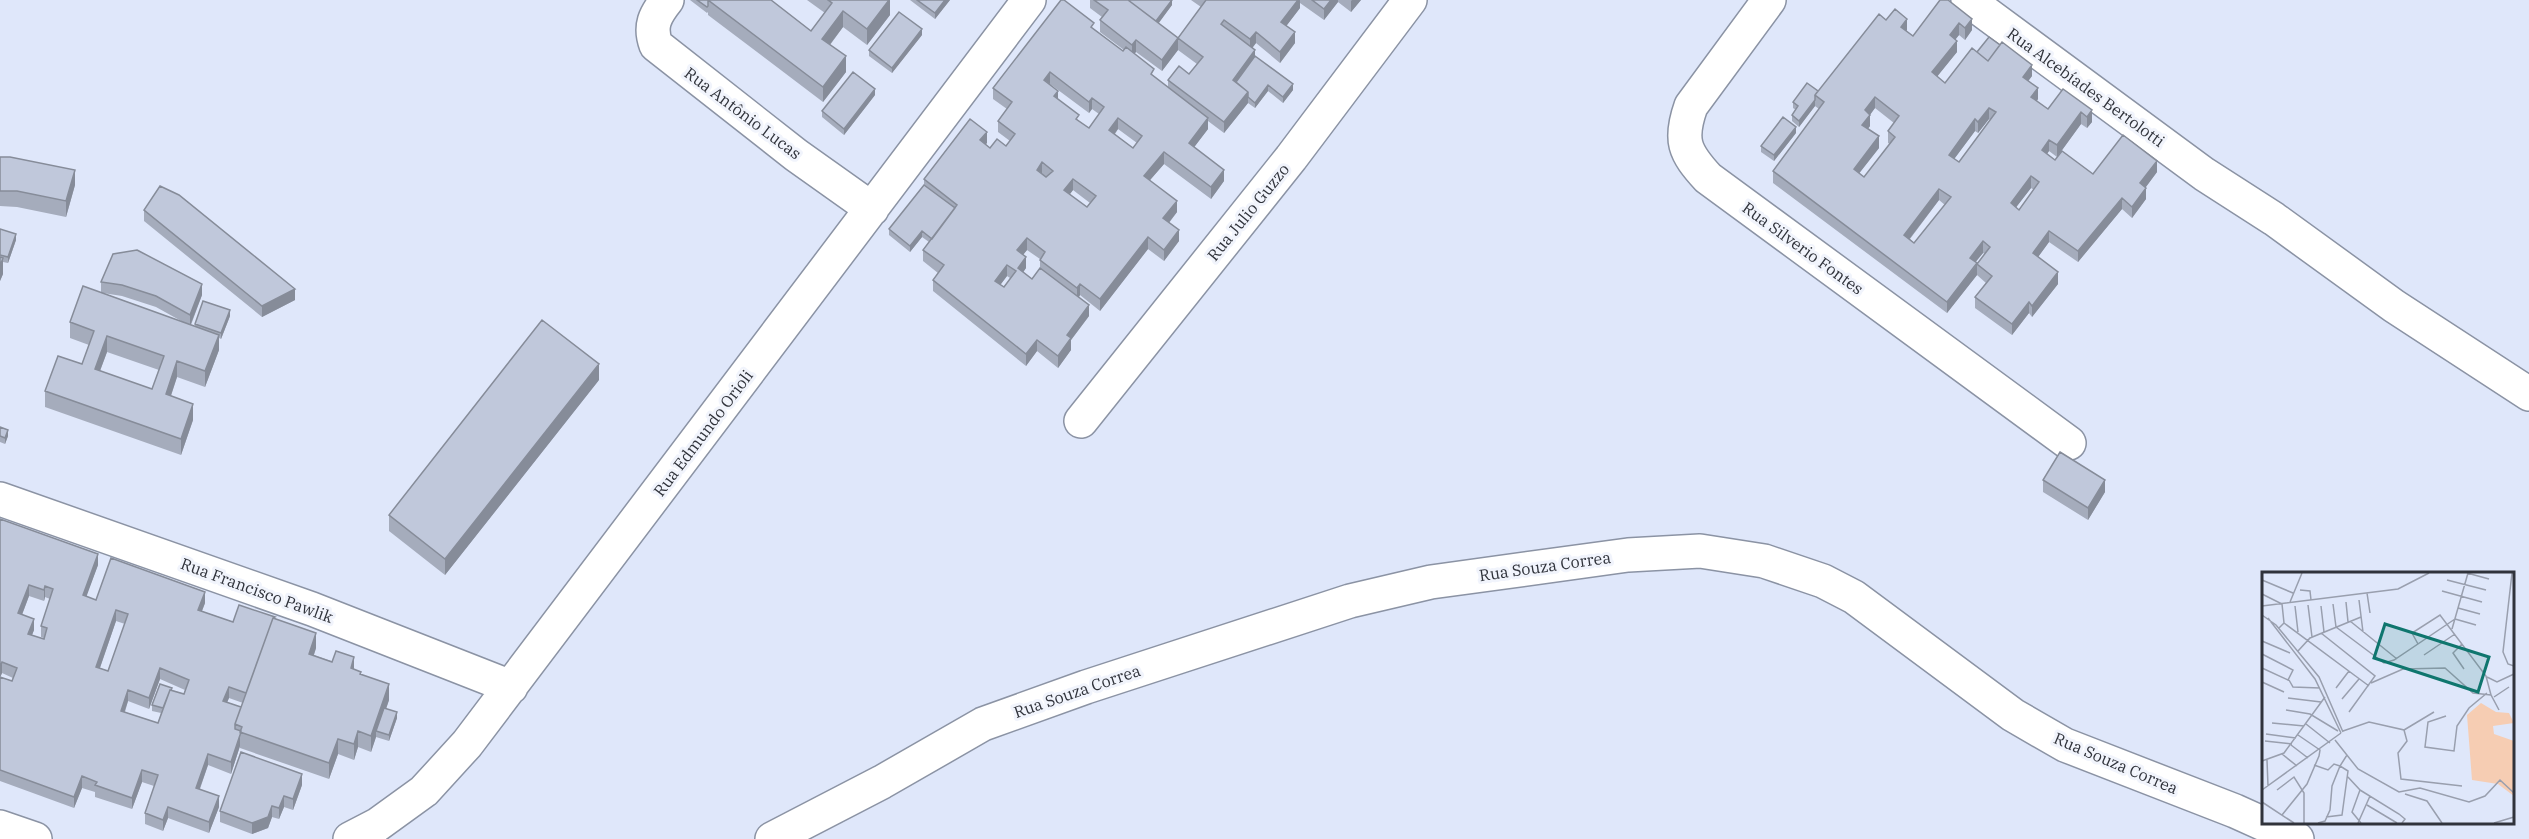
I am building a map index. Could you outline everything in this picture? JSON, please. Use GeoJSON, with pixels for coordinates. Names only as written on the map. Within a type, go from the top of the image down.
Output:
{"type":"FeatureCollection","features":[{"type":"Feature","properties":{"kind":"street","name":"Rua Antônio Lucas"},"geometry":{"type":"LineString","coordinates":[[667,0],[653,21],[652,34],[656,45],[796,154],[872,209]]}},
{"type":"Feature","properties":{"kind":"street","name":"Rua Edmundo Orioli"},"geometry":{"type":"LineString","coordinates":[[350,839],[376,825],[424,791],[467,744],[1029,0]]}},
{"type":"Feature","properties":{"kind":"street","name":"Rua Julio Guzzo"},"geometry":{"type":"LineString","coordinates":[[1081,421],[1291,158],[1410,0]]}},
{"type":"Feature","properties":{"kind":"street","name":"Rua Silverio Fontes"},"geometry":{"type":"LineString","coordinates":[[1769,0],[1691,106],[1685,123],[1684,140],[1691,160],[1708,178],[2069,443]]}},
{"type":"Feature","properties":{"kind":"street","name":"Rua Alcebíades Bertolotti"},"geometry":{"type":"LineString","coordinates":[[1968,0],[2204,174],[2274,219],[2394,306],[2529,394]]}},
{"type":"Feature","properties":{"kind":"street","name":"Rua Francisco Pawlik"},"geometry":{"type":"LineString","coordinates":[[0,500],[312,609],[511,687]]}},
{"type":"Feature","properties":{"kind":"street","name":"Rua Souza Correa"},"geometry":{"type":"LineString","coordinates":[[772,839],[882,782],[983,724],[1086,687],[1350,601],[1431,582],[1628,555],[1700,551],[1764,561],[1823,581],[1854,597],[2013,715],[2065,745],[2262,823]]}},
{"type":"Feature","properties":{"kind":"street","name":"Rua Souza Correa"},"geometry":{"type":"LineString","coordinates":[[2264,824],[2297,839]]}},
{"type":"Feature","properties":{"kind":"street"},"geometry":{"type":"LineString","coordinates":[[0,826],[35,839]]}},
{"type":"Feature","properties":{"kind":"building"},"geometry":{"type":"Polygon","coordinates":[[[697,0],[708,0],[708,6],[707,7],[697,0]]]}},
{"type":"Feature","properties":{"kind":"building"},"geometry":{"type":"Polygon","coordinates":[[[708,0],[771,0],[811,31],[832,3],[828,0],[889,0],[867,29],[843,11],[822,39],[846,56],[823,87],[708,0]]]}},
{"type":"Feature","properties":{"kind":"building"},"geometry":{"type":"Polygon","coordinates":[[[917,0],[945,0],[935,13],[917,0]]]}},
{"type":"Feature","properties":{"kind":"building"},"geometry":{"type":"Polygon","coordinates":[[[1061,0],[1064,0],[1094,23],[1091,27],[1123,51],[1126,47],[1154,69],[1151,74],[1208,118],[1189,143],[1224,170],[1211,187],[1164,152],[1144,176],[1177,201],[1163,218],[1179,230],[1164,250],[1148,237],[1100,299],[1080,284],[1077,288],[1040,260],[1045,252],[1027,238],[1017,250],[1026,257],[1018,268],[1032,279],[1040,268],[1089,305],[1067,335],[1071,338],[1058,356],[1037,340],[1026,354],[933,280],[944,265],[923,250],[957,205],[924,179],[970,119],[987,132],[980,140],[990,148],[997,139],[1006,146],[1015,134],[998,121],[1012,102],[993,88],[1061,0]],[[1050,72],[1044,80],[1058,91],[1054,96],[1079,115],[1076,119],[1089,128],[1104,107],[1092,98],[1089,102],[1050,72]],[[1118,118],[1109,130],[1133,148],[1142,136],[1118,118]],[[1042,162],[1037,170],[1046,177],[1053,171],[1042,162]],[[1073,179],[1064,190],[1087,207],[1096,196],[1073,179]],[[1007,265],[995,281],[1004,287],[1016,271],[1007,265]]]}},
{"type":"Feature","properties":{"kind":"building"},"geometry":{"type":"Polygon","coordinates":[[[1094,0],[1128,0],[1178,38],[1162,60],[1136,40],[1132,45],[1100,20],[1108,10],[1094,0]]]}},
{"type":"Feature","properties":{"kind":"building"},"geometry":{"type":"Polygon","coordinates":[[[1128,0],[1172,0],[1156,21],[1128,0]]]}},
{"type":"Feature","properties":{"kind":"building"},"geometry":{"type":"Polygon","coordinates":[[[1206,0],[1298,0],[1281,22],[1295,32],[1280,52],[1256,32],[1250,39],[1224,20],[1221,24],[1255,50],[1233,80],[1248,92],[1224,122],[1168,80],[1179,66],[1189,74],[1203,57],[1178,38],[1206,0]]]}},
{"type":"Feature","properties":{"kind":"building"},"geometry":{"type":"Polygon","coordinates":[[[1312,0],[1331,0],[1324,9],[1312,0]]]}},
{"type":"Feature","properties":{"kind":"building"},"geometry":{"type":"Polygon","coordinates":[[[1940,0],[1948,0],[1972,19],[1965,28],[1959,23],[1950,35],[1957,41],[1932,72],[1945,83],[1972,48],[1988,61],[2002,42],[2032,65],[2023,77],[2038,88],[2031,97],[2048,109],[2063,89],[2092,110],[2087,117],[2081,112],[2057,145],[2049,140],[2042,150],[2055,160],[2062,151],[2093,174],[2123,135],[2157,161],[2140,183],[2146,188],[2132,207],[2122,198],[2078,251],[2049,231],[2033,253],[2058,272],[2032,306],[2029,302],[2012,324],[1975,297],[1992,276],[1977,264],[1990,247],[1983,241],[1970,258],[1977,263],[1947,302],[1773,171],[1824,102],[1815,95],[1879,14],[1886,20],[1895,9],[1907,19],[1901,27],[1913,36],[1940,0]],[[1875,97],[1865,110],[1870,115],[1862,125],[1879,136],[1854,169],[1864,177],[1895,137],[1888,131],[1899,116],[1875,97]],[[1989,108],[1978,122],[1975,119],[1949,155],[1959,162],[1996,112],[1989,108]],[[2031,176],[2011,203],[2019,210],[2039,182],[2031,176]],[[1939,189],[1904,235],[1914,243],[1951,197],[1939,189]]]}},
{"type":"Feature","properties":{"kind":"building"},"geometry":{"type":"Polygon","coordinates":[[[899,12],[922,29],[892,68],[869,50],[899,12]]]}},
{"type":"Feature","properties":{"kind":"building"},"geometry":{"type":"Polygon","coordinates":[[[1989,37],[2000,45],[1988,61],[1977,52],[1989,37]]]}},
{"type":"Feature","properties":{"kind":"building"},"geometry":{"type":"Polygon","coordinates":[[[1255,56],[1293,84],[1283,97],[1268,85],[1255,103],[1248,97],[1248,92],[1236,82],[1255,56]]]}},
{"type":"Feature","properties":{"kind":"building"},"geometry":{"type":"Polygon","coordinates":[[[853,72],[875,89],[844,129],[822,111],[853,72]]]}},
{"type":"Feature","properties":{"kind":"building"},"geometry":{"type":"Polygon","coordinates":[[[1807,83],[1818,91],[1815,100],[1799,121],[1792,115],[1798,106],[1793,102],[1807,83]]]}},
{"type":"Feature","properties":{"kind":"building"},"geometry":{"type":"Polygon","coordinates":[[[1783,117],[1796,127],[1774,155],[1761,146],[1783,117]]]}},
{"type":"Feature","properties":{"kind":"building"},"geometry":{"type":"Polygon","coordinates":[[[0,157],[75,170],[66,201],[17,191],[0,191],[0,157]]]}},
{"type":"Feature","properties":{"kind":"building"},"geometry":{"type":"Polygon","coordinates":[[[924,185],[955,208],[932,239],[922,231],[910,246],[889,229],[924,185]]]}},
{"type":"Feature","properties":{"kind":"building"},"geometry":{"type":"Polygon","coordinates":[[[160,186],[179,195],[295,289],[262,306],[144,210],[160,186]]]}},
{"type":"Feature","properties":{"kind":"building"},"geometry":{"type":"Polygon","coordinates":[[[0,229],[16,234],[8,257],[0,255],[0,229]]]}},
{"type":"Feature","properties":{"kind":"building"},"geometry":{"type":"Polygon","coordinates":[[[137,250],[202,284],[190,315],[156,296],[122,285],[101,282],[113,254],[137,250]]]}},
{"type":"Feature","properties":{"kind":"building"},"geometry":{"type":"Polygon","coordinates":[[[83,286],[219,335],[205,371],[177,361],[166,394],[193,404],[181,439],[45,391],[58,356],[82,364],[94,331],[70,322],[83,286]],[[107,336],[95,369],[152,389],[164,356],[107,336]]]}},
{"type":"Feature","properties":{"kind":"building"},"geometry":{"type":"Polygon","coordinates":[[[203,301],[230,310],[221,333],[195,324],[203,301]]]}},
{"type":"Feature","properties":{"kind":"building"},"geometry":{"type":"Polygon","coordinates":[[[542,320],[599,364],[445,559],[389,515],[542,320]]]}},
{"type":"Feature","properties":{"kind":"building"},"geometry":{"type":"Polygon","coordinates":[[[0,427],[8,430],[5,438],[0,436],[0,427]]]}},
{"type":"Feature","properties":{"kind":"building"},"geometry":{"type":"Polygon","coordinates":[[[2060,452],[2105,480],[2088,508],[2043,480],[2060,452]]]}},
{"type":"Feature","properties":{"kind":"building"},"geometry":{"type":"Polygon","coordinates":[[[0,519],[98,554],[83,595],[96,600],[111,558],[205,592],[198,610],[233,622],[239,605],[275,617],[246,693],[229,687],[223,701],[241,707],[235,729],[241,731],[231,762],[208,754],[196,788],[219,796],[209,822],[168,807],[163,820],[145,813],[158,775],[142,770],[132,798],[95,785],[97,782],[82,776],[74,797],[0,770],[0,677],[12,681],[17,668],[2,662],[0,667],[0,519]],[[29,585],[18,613],[34,619],[28,634],[44,639],[47,628],[41,626],[53,589],[45,586],[44,590],[29,585]],[[116,610],[96,667],[108,671],[128,614],[116,610]],[[160,668],[149,698],[128,690],[121,711],[158,723],[170,690],[184,694],[189,680],[160,668]]]}},
{"type":"Feature","properties":{"kind":"building"},"geometry":{"type":"Polygon","coordinates":[[[273,618],[316,633],[309,654],[332,662],[336,651],[354,657],[351,668],[361,672],[360,674],[389,684],[371,736],[358,731],[354,744],[338,739],[329,763],[240,732],[242,727],[235,724],[273,618]]]}},
{"type":"Feature","properties":{"kind":"building"},"geometry":{"type":"Polygon","coordinates":[[[160,684],[172,688],[163,708],[152,705],[160,684]]]}},
{"type":"Feature","properties":{"kind":"building"},"geometry":{"type":"Polygon","coordinates":[[[384,708],[397,712],[389,735],[376,731],[384,708]]]}},
{"type":"Feature","properties":{"kind":"building"},"geometry":{"type":"Polygon","coordinates":[[[241,752],[302,774],[293,799],[284,796],[279,808],[272,806],[268,817],[252,823],[220,811],[241,752]]]}}]}
